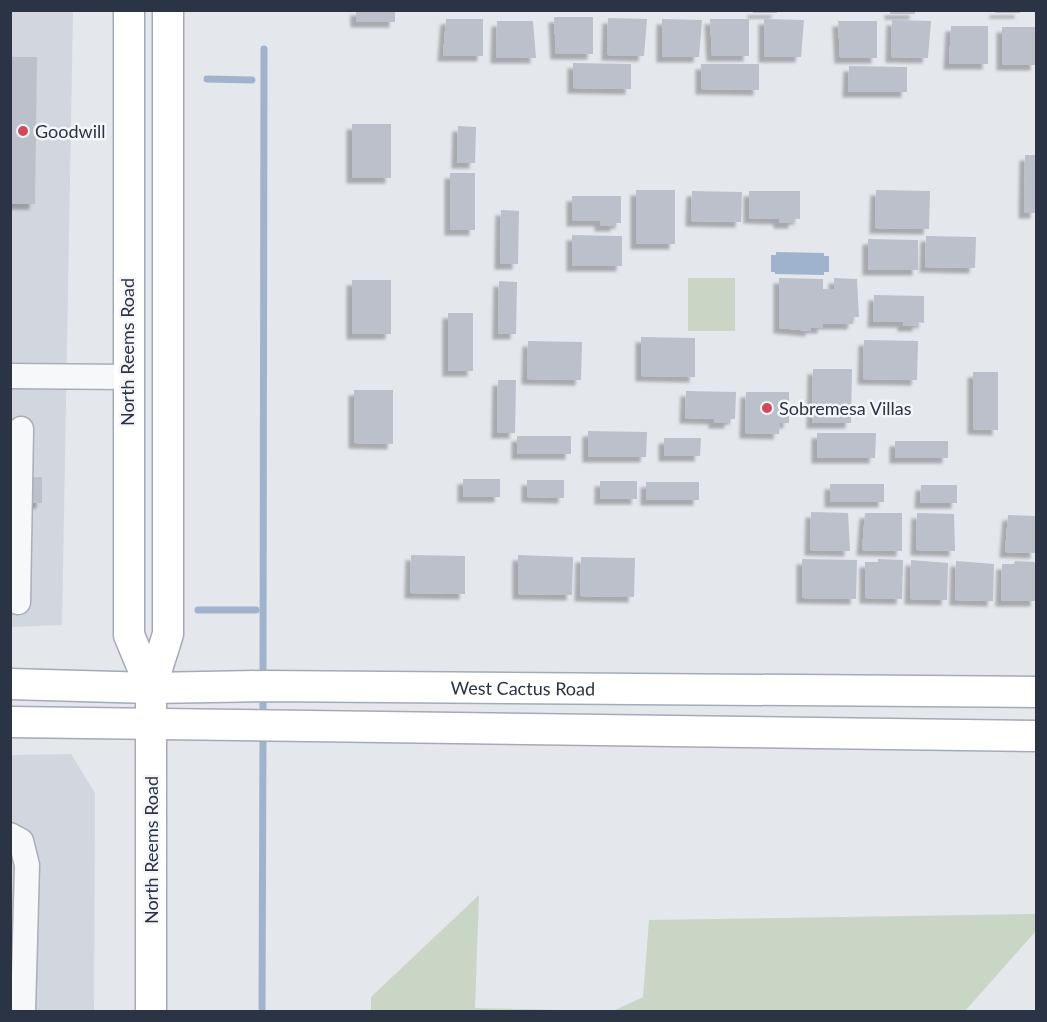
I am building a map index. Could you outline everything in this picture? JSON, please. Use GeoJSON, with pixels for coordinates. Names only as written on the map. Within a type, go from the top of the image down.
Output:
{"type":"FeatureCollection","features":[{"type":"Feature","properties":{"kind":"main road"},"geometry":{"type":"LineString","coordinates":[[129,18],[168,18]]}},
{"type":"Feature","properties":{"kind":"main road","name":"North Reems Road"},"geometry":{"type":"LineString","coordinates":[[129,18],[127,378],[129,634],[151,688]]}},
{"type":"Feature","properties":{"kind":"main road","name":"North Reems Road"},"geometry":{"type":"LineString","coordinates":[[151,1011],[151,688],[168,634],[168,18]]}},
{"type":"Feature","properties":{"kind":"main road","name":"West Cactus Road"},"geometry":{"type":"LineString","coordinates":[[10,684],[151,688],[263,686],[1036,692]]}},
{"type":"Feature","properties":{"kind":"main road"},"geometry":{"type":"LineString","coordinates":[[10,722],[1036,736]]}},
{"type":"Feature","properties":{"kind":"lane"},"geometry":{"type":"LineString","coordinates":[[10,376],[127,378]]}},
{"type":"Feature","properties":{"kind":"lane"},"geometry":{"type":"LineString","coordinates":[[18,602],[21,429]]}},
{"type":"Feature","properties":{"kind":"lane"},"geometry":{"type":"LineString","coordinates":[[10,835],[21,841],[27,865],[18,931],[23,1011]]}},
{"type":"Feature","properties":{"kind":"shaded area"},"geometry":{"type":"Polygon","coordinates":[[[10,11],[73,11],[62,625],[11,627],[10,11]]]}},
{"type":"Feature","properties":{"kind":"shaded area"},"geometry":{"type":"Polygon","coordinates":[[[71,754],[95,793],[94,1011],[11,1011],[10,755],[71,754]]]}},
{"type":"Feature","properties":{"kind":"green space"},"geometry":{"type":"Polygon","coordinates":[[[688,278],[735,278],[735,331],[688,331],[688,278]]]}},
{"type":"Feature","properties":{"kind":"green space"},"geometry":{"type":"Polygon","coordinates":[[[479,895],[475,1008],[613,1011],[371,1011],[371,997],[479,895]]]}},
{"type":"Feature","properties":{"kind":"green space"},"geometry":{"type":"Polygon","coordinates":[[[1036,914],[1036,931],[965,1011],[613,1011],[643,997],[649,920],[1036,914]]]}},
{"type":"Feature","properties":{"kind":"water"},"geometry":{"type":"Polygon","coordinates":[[[776,252],[824,253],[824,256],[829,256],[829,272],[824,272],[824,275],[775,274],[771,272],[771,255],[776,255],[776,252]]]}},
{"type":"Feature","properties":{"kind":"building"},"geometry":{"type":"Polygon","coordinates":[[[356,10],[395,10],[395,22],[356,22],[356,10]]]}},
{"type":"Feature","properties":{"kind":"building"},"geometry":{"type":"Polygon","coordinates":[[[753,10],[777,10],[777,13],[753,13],[753,10]]]}},
{"type":"Feature","properties":{"kind":"building"},"geometry":{"type":"Polygon","coordinates":[[[890,10],[915,10],[915,14],[890,14],[890,10]]]}},
{"type":"Feature","properties":{"kind":"building"},"geometry":{"type":"Polygon","coordinates":[[[995,10],[1020,10],[1020,13],[995,13],[995,10]]]}},
{"type":"Feature","properties":{"kind":"building"},"geometry":{"type":"Polygon","coordinates":[[[554,17],[593,17],[593,54],[556,54],[554,17]]]}},
{"type":"Feature","properties":{"kind":"building"},"geometry":{"type":"Polygon","coordinates":[[[608,18],[647,19],[644,56],[607,55],[608,18]]]}},
{"type":"Feature","properties":{"kind":"building"},"geometry":{"type":"Polygon","coordinates":[[[446,19],[483,19],[483,56],[443,56],[446,19]]]}},
{"type":"Feature","properties":{"kind":"building"},"geometry":{"type":"Polygon","coordinates":[[[662,19],[702,20],[699,57],[662,57],[662,19]]]}},
{"type":"Feature","properties":{"kind":"building"},"geometry":{"type":"Polygon","coordinates":[[[710,19],[749,19],[749,56],[712,56],[710,19]]]}},
{"type":"Feature","properties":{"kind":"building"},"geometry":{"type":"Polygon","coordinates":[[[764,19],[804,20],[801,57],[764,57],[764,19]]]}},
{"type":"Feature","properties":{"kind":"building"},"geometry":{"type":"Polygon","coordinates":[[[892,20],[931,21],[928,58],[891,57],[892,20]]]}},
{"type":"Feature","properties":{"kind":"building"},"geometry":{"type":"Polygon","coordinates":[[[497,21],[533,21],[536,58],[496,58],[497,21]]]}},
{"type":"Feature","properties":{"kind":"building"},"geometry":{"type":"Polygon","coordinates":[[[838,21],[877,21],[877,58],[840,58],[838,21]]]}},
{"type":"Feature","properties":{"kind":"building"},"geometry":{"type":"Polygon","coordinates":[[[951,26],[988,26],[988,64],[949,64],[951,26]]]}},
{"type":"Feature","properties":{"kind":"building"},"geometry":{"type":"Polygon","coordinates":[[[1002,27],[1036,27],[1036,65],[1002,65],[1002,27]]]}},
{"type":"Feature","properties":{"kind":"building","name":"Goodwill"},"geometry":{"type":"Polygon","coordinates":[[[10,57],[37,57],[35,204],[10,204],[10,57]]]}},
{"type":"Feature","properties":{"kind":"building"},"geometry":{"type":"Polygon","coordinates":[[[573,63],[631,64],[631,89],[573,88],[573,63]]]}},
{"type":"Feature","properties":{"kind":"building"},"geometry":{"type":"Polygon","coordinates":[[[701,64],[759,64],[759,90],[701,89],[701,64]]]}},
{"type":"Feature","properties":{"kind":"building"},"geometry":{"type":"Polygon","coordinates":[[[849,66],[907,67],[907,92],[848,92],[849,66]]]}},
{"type":"Feature","properties":{"kind":"building"},"geometry":{"type":"Polygon","coordinates":[[[352,124],[391,124],[391,178],[352,178],[352,124]]]}},
{"type":"Feature","properties":{"kind":"building"},"geometry":{"type":"Polygon","coordinates":[[[458,126],[476,127],[475,163],[457,163],[458,126]]]}},
{"type":"Feature","properties":{"kind":"building"},"geometry":{"type":"Polygon","coordinates":[[[1025,155],[1036,155],[1036,213],[1024,213],[1025,155]]]}},
{"type":"Feature","properties":{"kind":"building"},"geometry":{"type":"Polygon","coordinates":[[[450,173],[475,173],[475,230],[450,230],[450,173]]]}},
{"type":"Feature","properties":{"kind":"building"},"geometry":{"type":"Polygon","coordinates":[[[636,190],[675,190],[675,244],[636,244],[636,190]]]}},
{"type":"Feature","properties":{"kind":"building"},"geometry":{"type":"Polygon","coordinates":[[[876,190],[930,191],[929,229],[875,228],[876,190]]]}},
{"type":"Feature","properties":{"kind":"building"},"geometry":{"type":"Polygon","coordinates":[[[692,191],[742,192],[741,222],[691,221],[692,191]]]}},
{"type":"Feature","properties":{"kind":"building"},"geometry":{"type":"Polygon","coordinates":[[[749,191],[800,191],[800,219],[794,219],[794,223],[779,223],[779,219],[749,218],[749,191]]]}},
{"type":"Feature","properties":{"kind":"building"},"geometry":{"type":"Polygon","coordinates":[[[572,196],[621,196],[621,223],[616,223],[616,226],[600,226],[600,221],[572,221],[572,196]]]}},
{"type":"Feature","properties":{"kind":"building"},"geometry":{"type":"Polygon","coordinates":[[[501,210],[519,211],[518,264],[500,264],[501,210]]]}},
{"type":"Feature","properties":{"kind":"building"},"geometry":{"type":"Polygon","coordinates":[[[572,235],[622,236],[622,266],[572,266],[572,235]]]}},
{"type":"Feature","properties":{"kind":"building"},"geometry":{"type":"Polygon","coordinates":[[[926,236],[976,237],[975,268],[925,267],[926,236]]]}},
{"type":"Feature","properties":{"kind":"building"},"geometry":{"type":"Polygon","coordinates":[[[868,239],[918,240],[918,270],[868,270],[868,239]]]}},
{"type":"Feature","properties":{"kind":"building"},"geometry":{"type":"Polygon","coordinates":[[[779,278],[823,279],[823,289],[834,289],[834,278],[857,279],[859,317],[854,317],[853,324],[823,324],[823,328],[811,328],[811,331],[779,328],[779,278]]]}},
{"type":"Feature","properties":{"kind":"building"},"geometry":{"type":"Polygon","coordinates":[[[352,280],[391,280],[391,334],[352,334],[352,280]]]}},
{"type":"Feature","properties":{"kind":"building"},"geometry":{"type":"Polygon","coordinates":[[[499,281],[517,282],[516,334],[498,334],[499,281]]]}},
{"type":"Feature","properties":{"kind":"building"},"geometry":{"type":"Polygon","coordinates":[[[874,295],[924,296],[924,323],[918,322],[918,326],[903,326],[903,322],[873,322],[874,295]]]}},
{"type":"Feature","properties":{"kind":"building"},"geometry":{"type":"Polygon","coordinates":[[[448,313],[473,313],[473,371],[448,371],[448,313]]]}},
{"type":"Feature","properties":{"kind":"building"},"geometry":{"type":"Polygon","coordinates":[[[641,337],[695,338],[695,377],[641,376],[641,337]]]}},
{"type":"Feature","properties":{"kind":"building"},"geometry":{"type":"Polygon","coordinates":[[[864,340],[918,341],[917,380],[863,379],[864,340]]]}},
{"type":"Feature","properties":{"kind":"building"},"geometry":{"type":"Polygon","coordinates":[[[528,341],[582,342],[581,380],[527,379],[528,341]]]}},
{"type":"Feature","properties":{"kind":"building"},"geometry":{"type":"Polygon","coordinates":[[[813,369],[852,369],[851,423],[812,423],[813,369]]]}},
{"type":"Feature","properties":{"kind":"building"},"geometry":{"type":"Polygon","coordinates":[[[973,372],[998,372],[998,430],[973,429],[973,372]]]}},
{"type":"Feature","properties":{"kind":"building"},"geometry":{"type":"Polygon","coordinates":[[[498,380],[516,380],[515,433],[497,433],[498,380]]]}},
{"type":"Feature","properties":{"kind":"building"},"geometry":{"type":"Polygon","coordinates":[[[354,390],[393,390],[393,444],[354,443],[354,390]]]}},
{"type":"Feature","properties":{"kind":"building"},"geometry":{"type":"Polygon","coordinates":[[[686,391],[736,392],[735,419],[730,419],[730,423],[714,423],[714,419],[685,418],[686,391]]]}},
{"type":"Feature","properties":{"kind":"building","name":"Sobremesa Villas"},"geometry":{"type":"Polygon","coordinates":[[[746,392],[789,392],[789,423],[780,423],[779,434],[745,433],[746,392]]]}},
{"type":"Feature","properties":{"kind":"building"},"geometry":{"type":"Polygon","coordinates":[[[588,431],[647,432],[646,457],[588,457],[588,431]]]}},
{"type":"Feature","properties":{"kind":"building"},"geometry":{"type":"Polygon","coordinates":[[[817,433],[876,433],[875,458],[817,458],[817,433]]]}},
{"type":"Feature","properties":{"kind":"building"},"geometry":{"type":"Polygon","coordinates":[[[517,436],[571,436],[571,454],[517,454],[517,436]]]}},
{"type":"Feature","properties":{"kind":"building"},"geometry":{"type":"Polygon","coordinates":[[[664,438],[701,438],[700,456],[664,456],[664,438]]]}},
{"type":"Feature","properties":{"kind":"building"},"geometry":{"type":"Polygon","coordinates":[[[895,441],[948,441],[948,458],[895,458],[895,441]]]}},
{"type":"Feature","properties":{"kind":"building"},"geometry":{"type":"Polygon","coordinates":[[[42,477],[42,503],[10,503],[10,478],[42,477]]]}},
{"type":"Feature","properties":{"kind":"building"},"geometry":{"type":"Polygon","coordinates":[[[463,479],[500,479],[500,497],[463,497],[463,479]]]}},
{"type":"Feature","properties":{"kind":"building"},"geometry":{"type":"Polygon","coordinates":[[[527,480],[564,480],[564,498],[527,497],[527,480]]]}},
{"type":"Feature","properties":{"kind":"building"},"geometry":{"type":"Polygon","coordinates":[[[600,481],[637,481],[637,499],[600,499],[600,481]]]}},
{"type":"Feature","properties":{"kind":"building"},"geometry":{"type":"Polygon","coordinates":[[[646,482],[699,482],[699,500],[646,500],[646,482]]]}},
{"type":"Feature","properties":{"kind":"building"},"geometry":{"type":"Polygon","coordinates":[[[830,484],[884,484],[884,502],[830,502],[830,484]]]}},
{"type":"Feature","properties":{"kind":"building"},"geometry":{"type":"Polygon","coordinates":[[[921,485],[957,485],[957,503],[920,503],[921,485]]]}},
{"type":"Feature","properties":{"kind":"building"},"geometry":{"type":"Polygon","coordinates":[[[811,512],[848,513],[850,551],[810,550],[811,512]]]}},
{"type":"Feature","properties":{"kind":"building"},"geometry":{"type":"Polygon","coordinates":[[[865,513],[902,513],[902,551],[862,550],[865,513]]]}},
{"type":"Feature","properties":{"kind":"building"},"geometry":{"type":"Polygon","coordinates":[[[917,513],[954,514],[955,551],[916,550],[917,513]]]}},
{"type":"Feature","properties":{"kind":"building"},"geometry":{"type":"Polygon","coordinates":[[[1008,515],[1036,516],[1036,553],[1005,552],[1008,515]]]}},
{"type":"Feature","properties":{"kind":"building"},"geometry":{"type":"Polygon","coordinates":[[[411,555],[465,556],[465,594],[410,593],[411,555]]]}},
{"type":"Feature","properties":{"kind":"building"},"geometry":{"type":"Polygon","coordinates":[[[518,555],[573,557],[572,595],[518,594],[518,555]]]}},
{"type":"Feature","properties":{"kind":"building"},"geometry":{"type":"Polygon","coordinates":[[[581,557],[635,558],[634,597],[580,596],[581,557]]]}},
{"type":"Feature","properties":{"kind":"building"},"geometry":{"type":"Polygon","coordinates":[[[802,559],[857,560],[856,599],[802,598],[802,559]]]}},
{"type":"Feature","properties":{"kind":"building"},"geometry":{"type":"Polygon","coordinates":[[[878,559],[903,560],[902,599],[865,598],[865,562],[878,562],[878,559]]]}},
{"type":"Feature","properties":{"kind":"building"},"geometry":{"type":"Polygon","coordinates":[[[911,560],[948,563],[947,600],[910,599],[911,560]]]}},
{"type":"Feature","properties":{"kind":"building"},"geometry":{"type":"Polygon","coordinates":[[[956,561],[994,564],[993,601],[955,600],[956,561]]]}},
{"type":"Feature","properties":{"kind":"building"},"geometry":{"type":"Polygon","coordinates":[[[1015,561],[1036,562],[1036,601],[1001,601],[1002,564],[1014,564],[1015,561]]]}},
{"type":"Feature","properties":{"kind":"waterway"},"geometry":{"type":"LineString","coordinates":[[263,679],[264,49]]}},
{"type":"Feature","properties":{"kind":"waterway"},"geometry":{"type":"LineString","coordinates":[[207,79],[252,80]]}},
{"type":"Feature","properties":{"kind":"waterway"},"geometry":{"type":"LineString","coordinates":[[198,610],[256,610]]}},
{"type":"Feature","properties":{"kind":"waterway"},"geometry":{"type":"LineString","coordinates":[[263,693],[263,718]]}},
{"type":"Feature","properties":{"kind":"waterway"},"geometry":{"type":"LineString","coordinates":[[262,1012],[263,732]]}},
{"type":"Feature","properties":{"kind":"place","name":"Goodwill"},"geometry":{"type":"Point","coordinates":[23,131]}},
{"type":"Feature","properties":{"kind":"place","name":"Sobremesa Villas"},"geometry":{"type":"Point","coordinates":[767,408]}}]}
